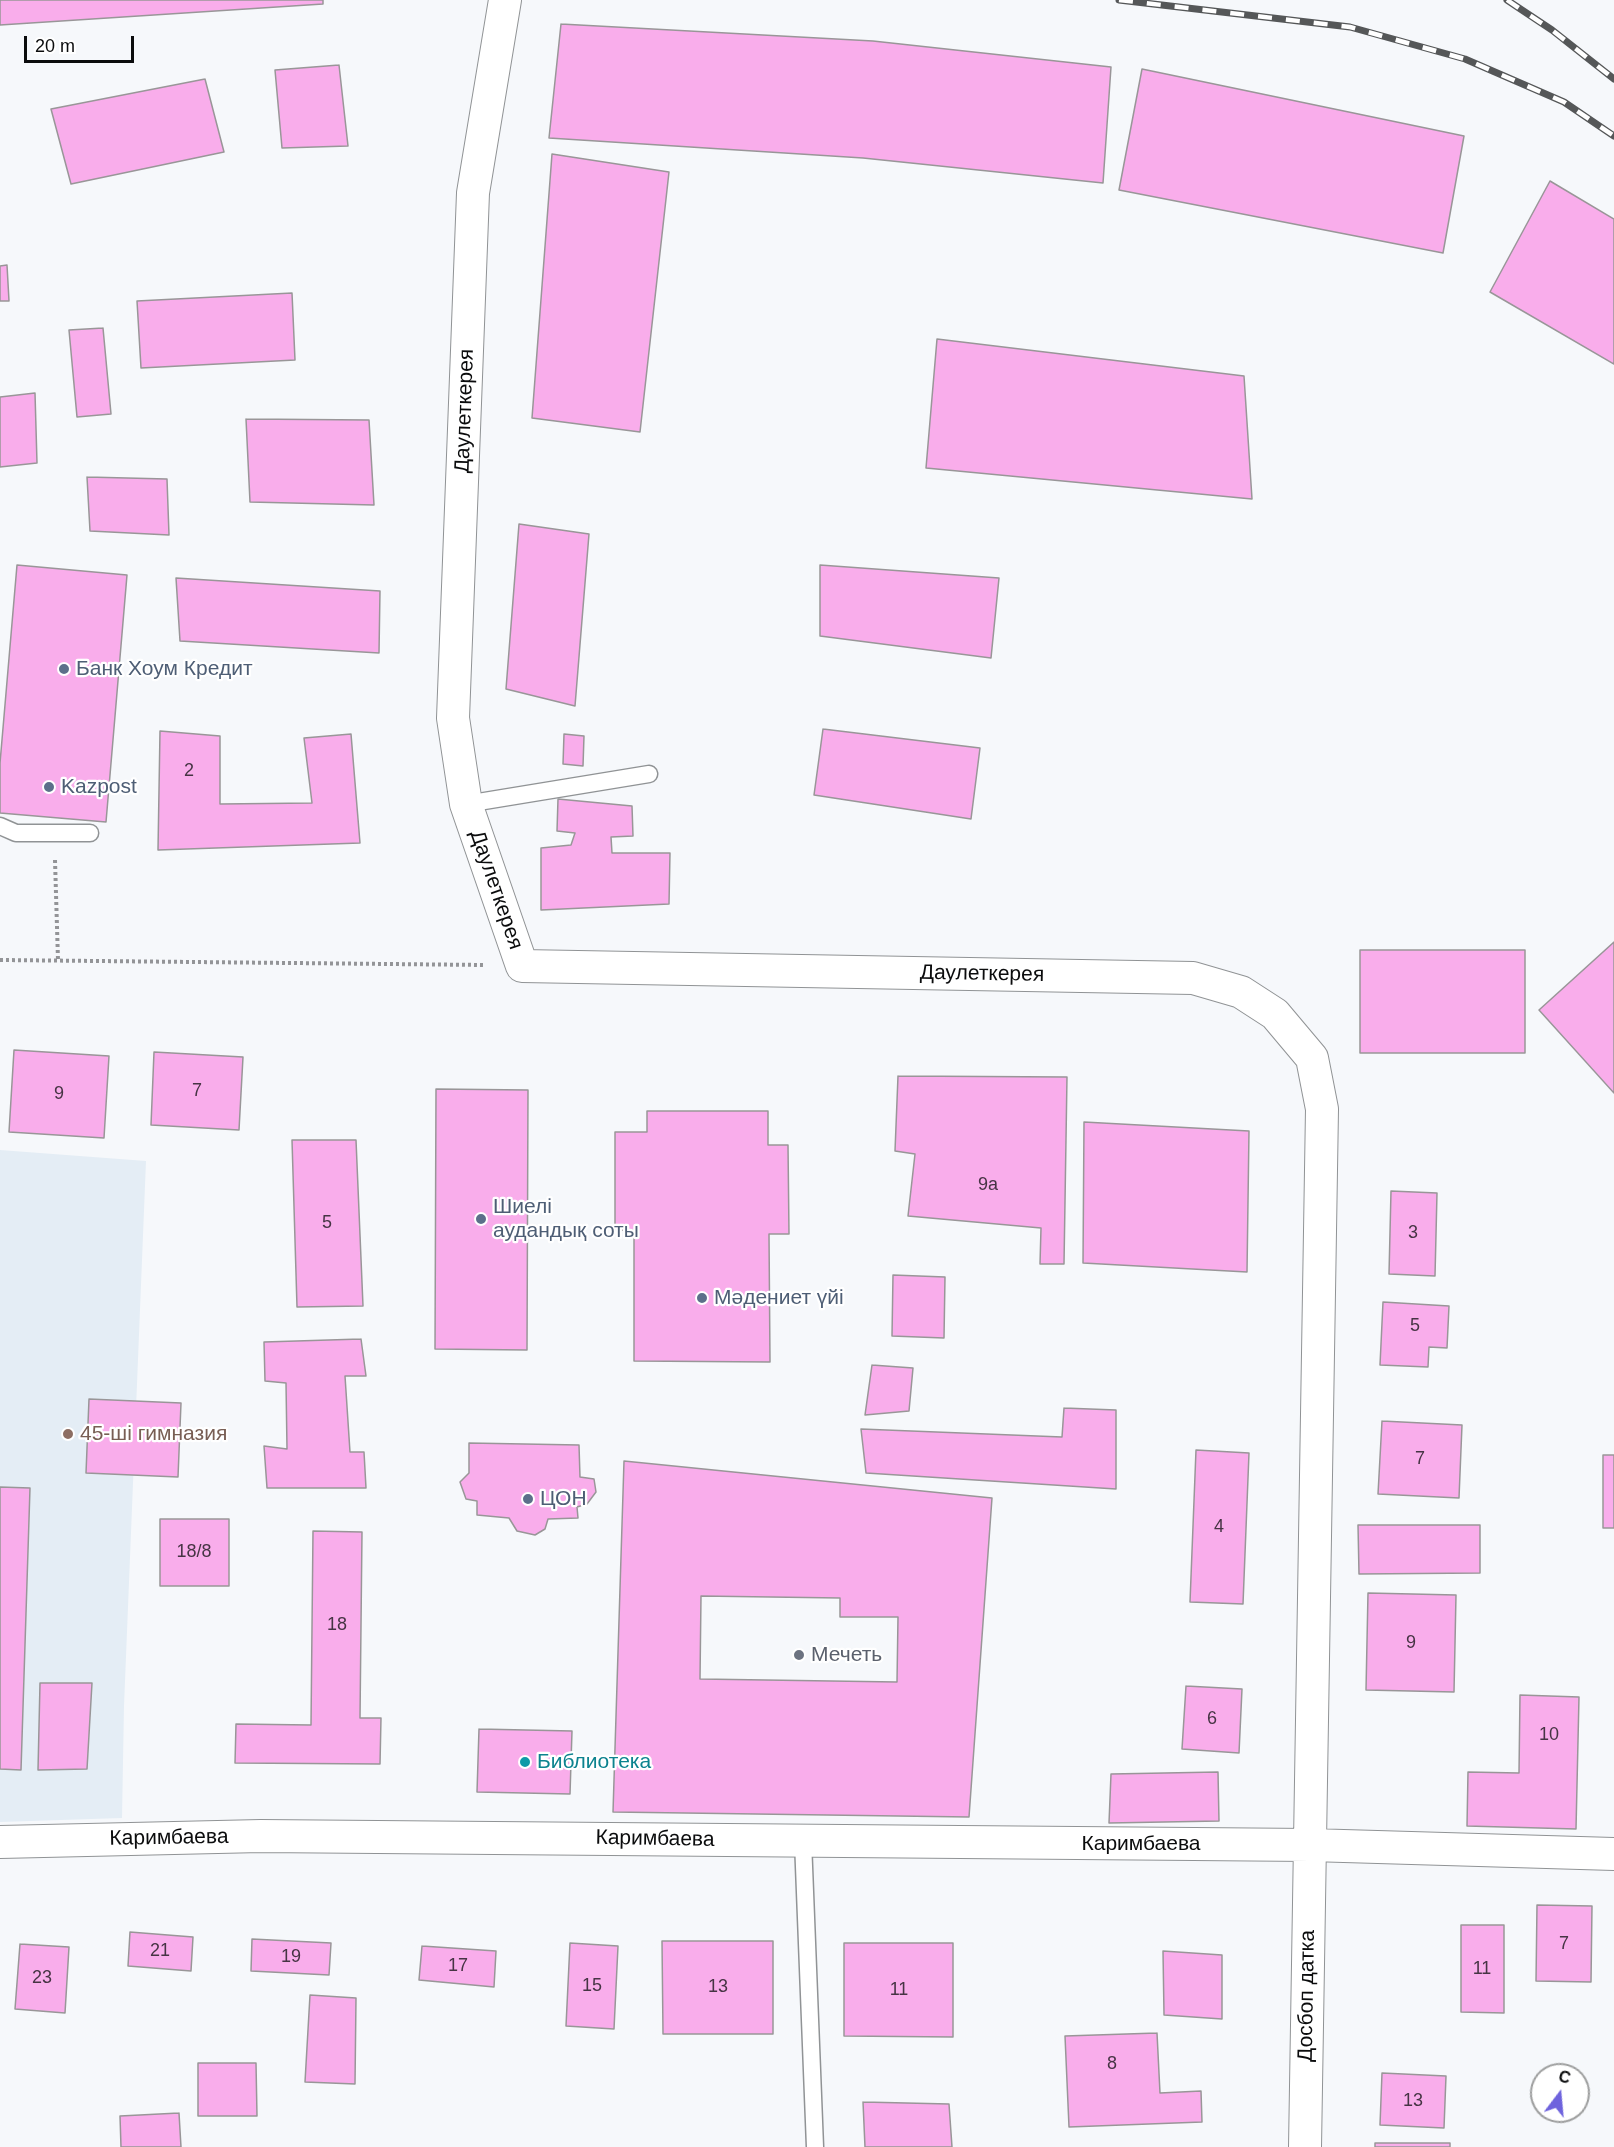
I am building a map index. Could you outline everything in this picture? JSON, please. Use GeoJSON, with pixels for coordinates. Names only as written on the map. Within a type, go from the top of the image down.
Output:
{"type":"FeatureCollection","features":[{"type":"Feature","properties":{"kind":"street","name":"Даулеткерея"},"geometry":{"type":"LineString","coordinates":[[505,0],[473,204],[453,718],[466,804],[522,966],[1192,978],[1241,992],[1275,1014],[1312,1059]]}},
{"type":"Feature","properties":{"kind":"street","name":"Досбоп датка"},"geometry":{"type":"LineString","coordinates":[[1305,2147],[1322,1109],[1312,1059]]}},
{"type":"Feature","properties":{"kind":"street","name":"Каримбаева"},"geometry":{"type":"LineString","coordinates":[[0,1842],[261,1836],[1310,1845],[1614,1854]]}},
{"type":"Feature","properties":{"kind":"lane"},"geometry":{"type":"LineString","coordinates":[[466,804],[649,774]]}},
{"type":"Feature","properties":{"kind":"lane"},"geometry":{"type":"LineString","coordinates":[[0,826],[16,833],[90,833]]}},
{"type":"Feature","properties":{"kind":"lane"},"geometry":{"type":"LineString","coordinates":[[803,1841],[815,2147]]}},
{"type":"Feature","properties":{"kind":"path"},"geometry":{"type":"LineString","coordinates":[[54,833],[58,960]]}},
{"type":"Feature","properties":{"kind":"path"},"geometry":{"type":"LineString","coordinates":[[0,960],[522,966]]}},
{"type":"Feature","properties":{"kind":"shaded area","name":"45-ші гимназия"},"geometry":{"type":"Polygon","coordinates":[[[0,1150],[146,1161],[124,1706],[122,1818],[0,1822],[0,1150]]]}},
{"type":"Feature","properties":{"kind":"building"},"geometry":{"type":"Polygon","coordinates":[[[0,0],[323,0],[323,4],[0,25],[0,0]]]}},
{"type":"Feature","properties":{"kind":"building"},"geometry":{"type":"Polygon","coordinates":[[[561,24],[873,41],[1111,67],[1103,183],[863,158],[549,138],[561,24]]]}},
{"type":"Feature","properties":{"kind":"building"},"geometry":{"type":"Polygon","coordinates":[[[339,65],[348,146],[282,148],[275,70],[339,65]]]}},
{"type":"Feature","properties":{"kind":"building"},"geometry":{"type":"Polygon","coordinates":[[[1142,69],[1464,136],[1443,253],[1119,190],[1142,69]]]}},
{"type":"Feature","properties":{"kind":"building"},"geometry":{"type":"Polygon","coordinates":[[[205,79],[224,152],[71,184],[51,109],[205,79]]]}},
{"type":"Feature","properties":{"kind":"building"},"geometry":{"type":"Polygon","coordinates":[[[552,154],[669,172],[640,432],[532,418],[552,154]]]}},
{"type":"Feature","properties":{"kind":"building"},"geometry":{"type":"Polygon","coordinates":[[[1550,181],[1614,219],[1614,364],[1490,292],[1550,181]]]}},
{"type":"Feature","properties":{"kind":"building"},"geometry":{"type":"Polygon","coordinates":[[[7,265],[9,301],[0,301],[0,266],[7,265]]]}},
{"type":"Feature","properties":{"kind":"building"},"geometry":{"type":"Polygon","coordinates":[[[292,293],[295,360],[141,368],[137,301],[292,293]]]}},
{"type":"Feature","properties":{"kind":"building"},"geometry":{"type":"Polygon","coordinates":[[[103,328],[111,414],[77,417],[69,330],[103,328]]]}},
{"type":"Feature","properties":{"kind":"building"},"geometry":{"type":"Polygon","coordinates":[[[937,339],[1244,376],[1252,499],[926,468],[937,339]]]}},
{"type":"Feature","properties":{"kind":"building"},"geometry":{"type":"Polygon","coordinates":[[[35,393],[37,463],[0,467],[0,397],[35,393]]]}},
{"type":"Feature","properties":{"kind":"building"},"geometry":{"type":"Polygon","coordinates":[[[246,419],[369,420],[374,505],[250,502],[246,419]]]}},
{"type":"Feature","properties":{"kind":"building"},"geometry":{"type":"Polygon","coordinates":[[[87,477],[167,479],[169,535],[90,531],[87,477]]]}},
{"type":"Feature","properties":{"kind":"building"},"geometry":{"type":"Polygon","coordinates":[[[519,524],[589,534],[575,706],[506,689],[519,524]]]}},
{"type":"Feature","properties":{"kind":"building","name":"Банк Хоум Кредит"},"geometry":{"type":"Polygon","coordinates":[[[17,565],[127,575],[106,822],[0,813],[0,763],[17,565]]]}},
{"type":"Feature","properties":{"kind":"building"},"geometry":{"type":"Polygon","coordinates":[[[820,565],[999,578],[991,658],[820,636],[820,565]]]}},
{"type":"Feature","properties":{"kind":"building"},"geometry":{"type":"Polygon","coordinates":[[[176,578],[380,591],[379,653],[180,641],[176,578]]]}},
{"type":"Feature","properties":{"kind":"building"},"geometry":{"type":"Polygon","coordinates":[[[823,729],[980,748],[971,819],[814,795],[823,729]]]}},
{"type":"Feature","properties":{"kind":"building"},"geometry":{"type":"Polygon","coordinates":[[[160,731],[220,736],[220,804],[312,803],[304,738],[351,734],[360,843],[158,850],[160,731]]]}},
{"type":"Feature","properties":{"kind":"building"},"geometry":{"type":"Polygon","coordinates":[[[564,734],[584,736],[583,766],[563,764],[564,734]]]}},
{"type":"Feature","properties":{"kind":"building"},"geometry":{"type":"Polygon","coordinates":[[[558,799],[632,806],[633,836],[611,837],[612,853],[670,853],[669,904],[541,910],[541,848],[571,845],[575,833],[557,831],[558,799]]]}},
{"type":"Feature","properties":{"kind":"building"},"geometry":{"type":"Polygon","coordinates":[[[1614,942],[1614,1093],[1539,1010],[1614,942]]]}},
{"type":"Feature","properties":{"kind":"building"},"geometry":{"type":"Polygon","coordinates":[[[1360,950],[1525,950],[1525,1053],[1360,1053],[1360,950]]]}},
{"type":"Feature","properties":{"kind":"building"},"geometry":{"type":"Polygon","coordinates":[[[14,1050],[109,1056],[104,1138],[9,1132],[14,1050]]]}},
{"type":"Feature","properties":{"kind":"building"},"geometry":{"type":"Polygon","coordinates":[[[154,1052],[243,1057],[239,1130],[151,1125],[154,1052]]]}},
{"type":"Feature","properties":{"kind":"building"},"geometry":{"type":"Polygon","coordinates":[[[898,1076],[1067,1077],[1064,1264],[1040,1264],[1041,1228],[908,1216],[915,1154],[895,1151],[898,1076]]]}},
{"type":"Feature","properties":{"kind":"building","name":"Шиелі аудандық соты"},"geometry":{"type":"Polygon","coordinates":[[[436,1089],[528,1090],[527,1350],[435,1349],[436,1089]]]}},
{"type":"Feature","properties":{"kind":"building","name":"Мәдениет үйі"},"geometry":{"type":"Polygon","coordinates":[[[647,1111],[768,1111],[768,1145],[788,1145],[789,1234],[769,1234],[770,1362],[634,1361],[634,1230],[615,1230],[615,1132],[647,1132],[647,1111]]]}},
{"type":"Feature","properties":{"kind":"building"},"geometry":{"type":"Polygon","coordinates":[[[1084,1122],[1249,1131],[1247,1272],[1083,1263],[1084,1122]]]}},
{"type":"Feature","properties":{"kind":"building"},"geometry":{"type":"Polygon","coordinates":[[[292,1140],[356,1140],[363,1306],[297,1307],[292,1140]]]}},
{"type":"Feature","properties":{"kind":"building"},"geometry":{"type":"Polygon","coordinates":[[[1391,1191],[1437,1193],[1435,1276],[1389,1274],[1391,1191]]]}},
{"type":"Feature","properties":{"kind":"building"},"geometry":{"type":"Polygon","coordinates":[[[893,1275],[945,1277],[944,1338],[892,1336],[893,1275]]]}},
{"type":"Feature","properties":{"kind":"building"},"geometry":{"type":"Polygon","coordinates":[[[1383,1302],[1449,1306],[1447,1348],[1429,1347],[1428,1367],[1380,1365],[1383,1302]]]}},
{"type":"Feature","properties":{"kind":"building"},"geometry":{"type":"Polygon","coordinates":[[[361,1339],[366,1376],[345,1376],[350,1452],[364,1452],[366,1488],[267,1488],[264,1446],[287,1449],[286,1383],[265,1381],[264,1342],[361,1339]]]}},
{"type":"Feature","properties":{"kind":"building"},"geometry":{"type":"Polygon","coordinates":[[[872,1365],[913,1368],[909,1411],[865,1415],[872,1365]]]}},
{"type":"Feature","properties":{"kind":"building"},"geometry":{"type":"Polygon","coordinates":[[[89,1399],[181,1403],[178,1477],[86,1473],[89,1399]]]}},
{"type":"Feature","properties":{"kind":"building"},"geometry":{"type":"Polygon","coordinates":[[[1064,1408],[1116,1410],[1116,1489],[866,1473],[861,1429],[1062,1437],[1064,1408]]]}},
{"type":"Feature","properties":{"kind":"building"},"geometry":{"type":"Polygon","coordinates":[[[1382,1421],[1462,1425],[1459,1498],[1378,1494],[1382,1421]]]}},
{"type":"Feature","properties":{"kind":"building","name":"ЦОН"},"geometry":{"type":"Polygon","coordinates":[[[469,1443],[579,1445],[580,1477],[594,1479],[596,1492],[587,1504],[577,1507],[578,1518],[548,1519],[545,1529],[535,1535],[517,1531],[509,1518],[477,1515],[477,1501],[466,1499],[460,1482],[469,1473],[469,1443]]]}},
{"type":"Feature","properties":{"kind":"building"},"geometry":{"type":"Polygon","coordinates":[[[1196,1450],[1249,1453],[1243,1604],[1190,1602],[1196,1450]]]}},
{"type":"Feature","properties":{"kind":"building"},"geometry":{"type":"Polygon","coordinates":[[[1603,1455],[1614,1455],[1614,1528],[1603,1528],[1603,1455]]]}},
{"type":"Feature","properties":{"kind":"building","name":"Мечеть"},"geometry":{"type":"Polygon","coordinates":[[[624,1461],[992,1498],[969,1817],[613,1812],[624,1461]]]}},
{"type":"Feature","properties":{"kind":"building"},"geometry":{"type":"Polygon","coordinates":[[[0,1487],[30,1488],[21,1770],[0,1769],[0,1487]]]}},
{"type":"Feature","properties":{"kind":"building"},"geometry":{"type":"Polygon","coordinates":[[[160,1519],[229,1519],[229,1586],[160,1586],[160,1519]]]}},
{"type":"Feature","properties":{"kind":"building"},"geometry":{"type":"Polygon","coordinates":[[[1358,1525],[1480,1525],[1480,1573],[1359,1574],[1358,1525]]]}},
{"type":"Feature","properties":{"kind":"building"},"geometry":{"type":"Polygon","coordinates":[[[313,1531],[362,1532],[360,1718],[381,1718],[380,1764],[235,1763],[236,1724],[311,1725],[313,1531]]]}},
{"type":"Feature","properties":{"kind":"building"},"geometry":{"type":"Polygon","coordinates":[[[1368,1593],[1456,1595],[1454,1692],[1366,1690],[1368,1593]]]}},
{"type":"Feature","properties":{"kind":"building"},"geometry":{"type":"Polygon","coordinates":[[[701,1596],[840,1598],[840,1617],[898,1617],[897,1682],[700,1679],[701,1596]]]}},
{"type":"Feature","properties":{"kind":"building"},"geometry":{"type":"Polygon","coordinates":[[[40,1683],[92,1683],[87,1769],[38,1770],[40,1683]]]}},
{"type":"Feature","properties":{"kind":"building"},"geometry":{"type":"Polygon","coordinates":[[[1186,1686],[1242,1689],[1239,1753],[1182,1749],[1186,1686]]]}},
{"type":"Feature","properties":{"kind":"building"},"geometry":{"type":"Polygon","coordinates":[[[1520,1695],[1579,1697],[1576,1829],[1467,1826],[1468,1772],[1519,1773],[1520,1695]]]}},
{"type":"Feature","properties":{"kind":"building","name":"Библиотека"},"geometry":{"type":"Polygon","coordinates":[[[479,1729],[572,1731],[570,1794],[477,1792],[479,1729]]]}},
{"type":"Feature","properties":{"kind":"building"},"geometry":{"type":"Polygon","coordinates":[[[1218,1772],[1219,1821],[1109,1823],[1111,1774],[1218,1772]]]}},
{"type":"Feature","properties":{"kind":"building"},"geometry":{"type":"Polygon","coordinates":[[[1537,1905],[1592,1906],[1591,1982],[1536,1981],[1537,1905]]]}},
{"type":"Feature","properties":{"kind":"building"},"geometry":{"type":"Polygon","coordinates":[[[1461,1925],[1504,1925],[1504,2013],[1461,2012],[1461,1925]]]}},
{"type":"Feature","properties":{"kind":"building"},"geometry":{"type":"Polygon","coordinates":[[[130,1932],[193,1937],[191,1971],[128,1966],[130,1932]]]}},
{"type":"Feature","properties":{"kind":"building"},"geometry":{"type":"Polygon","coordinates":[[[252,1939],[331,1943],[329,1975],[251,1971],[252,1939]]]}},
{"type":"Feature","properties":{"kind":"building"},"geometry":{"type":"Polygon","coordinates":[[[662,1941],[773,1941],[773,2034],[663,2034],[662,1941]]]}},
{"type":"Feature","properties":{"kind":"building"},"geometry":{"type":"Polygon","coordinates":[[[570,1943],[618,1946],[614,2029],[566,2026],[570,1943]]]}},
{"type":"Feature","properties":{"kind":"building"},"geometry":{"type":"Polygon","coordinates":[[[844,1943],[953,1943],[953,2037],[844,2036],[844,1943]]]}},
{"type":"Feature","properties":{"kind":"building"},"geometry":{"type":"Polygon","coordinates":[[[20,1944],[69,1947],[65,2013],[15,2009],[20,1944]]]}},
{"type":"Feature","properties":{"kind":"building"},"geometry":{"type":"Polygon","coordinates":[[[422,1946],[496,1951],[494,1987],[419,1980],[422,1946]]]}},
{"type":"Feature","properties":{"kind":"building"},"geometry":{"type":"Polygon","coordinates":[[[1163,1951],[1222,1955],[1222,2019],[1164,2015],[1163,1951]]]}},
{"type":"Feature","properties":{"kind":"building"},"geometry":{"type":"Polygon","coordinates":[[[310,1995],[356,1998],[355,2084],[305,2082],[310,1995]]]}},
{"type":"Feature","properties":{"kind":"building"},"geometry":{"type":"Polygon","coordinates":[[[1157,2033],[1160,2093],[1201,2091],[1202,2122],[1069,2127],[1065,2036],[1157,2033]]]}},
{"type":"Feature","properties":{"kind":"building"},"geometry":{"type":"Polygon","coordinates":[[[198,2063],[256,2063],[257,2116],[198,2116],[198,2063]]]}},
{"type":"Feature","properties":{"kind":"building"},"geometry":{"type":"Polygon","coordinates":[[[1382,2073],[1446,2076],[1444,2128],[1380,2125],[1382,2073]]]}},
{"type":"Feature","properties":{"kind":"building"},"geometry":{"type":"Polygon","coordinates":[[[863,2102],[949,2104],[952,2147],[865,2147],[863,2102]]]}},
{"type":"Feature","properties":{"kind":"building"},"geometry":{"type":"Polygon","coordinates":[[[179,2113],[181,2147],[121,2147],[120,2116],[179,2113]]]}},
{"type":"Feature","properties":{"kind":"building"},"geometry":{"type":"Polygon","coordinates":[[[1375,2143],[1450,2143],[1450,2147],[1375,2147],[1375,2143]]]}},
{"type":"Feature","properties":{"kind":"railway"},"geometry":{"type":"LineString","coordinates":[[1119,0],[1350,27],[1465,59],[1564,102],[1614,136]]}},
{"type":"Feature","properties":{"kind":"railway"},"geometry":{"type":"LineString","coordinates":[[1507,0],[1552,30],[1614,79]]}},
{"type":"Feature","properties":{"kind":"place","name":"Банк Хоум Кредит"},"geometry":{"type":"Point","coordinates":[64,669]}},
{"type":"Feature","properties":{"kind":"place","name":"Kazpost"},"geometry":{"type":"Point","coordinates":[49,787]}},
{"type":"Feature","properties":{"kind":"place","name":"Шиелі аудандық соты"},"geometry":{"type":"Point","coordinates":[481,1219]}},
{"type":"Feature","properties":{"kind":"place","name":"Мәдениет үйі"},"geometry":{"type":"Point","coordinates":[702,1298]}},
{"type":"Feature","properties":{"kind":"place","name":"45-ші гимназия"},"geometry":{"type":"Point","coordinates":[68,1434]}},
{"type":"Feature","properties":{"kind":"place","name":"ЦОН"},"geometry":{"type":"Point","coordinates":[528,1499]}},
{"type":"Feature","properties":{"kind":"place","name":"Мечеть"},"geometry":{"type":"Point","coordinates":[799,1655]}},
{"type":"Feature","properties":{"kind":"place","name":"Библиотека"},"geometry":{"type":"Point","coordinates":[525,1762]}}]}
